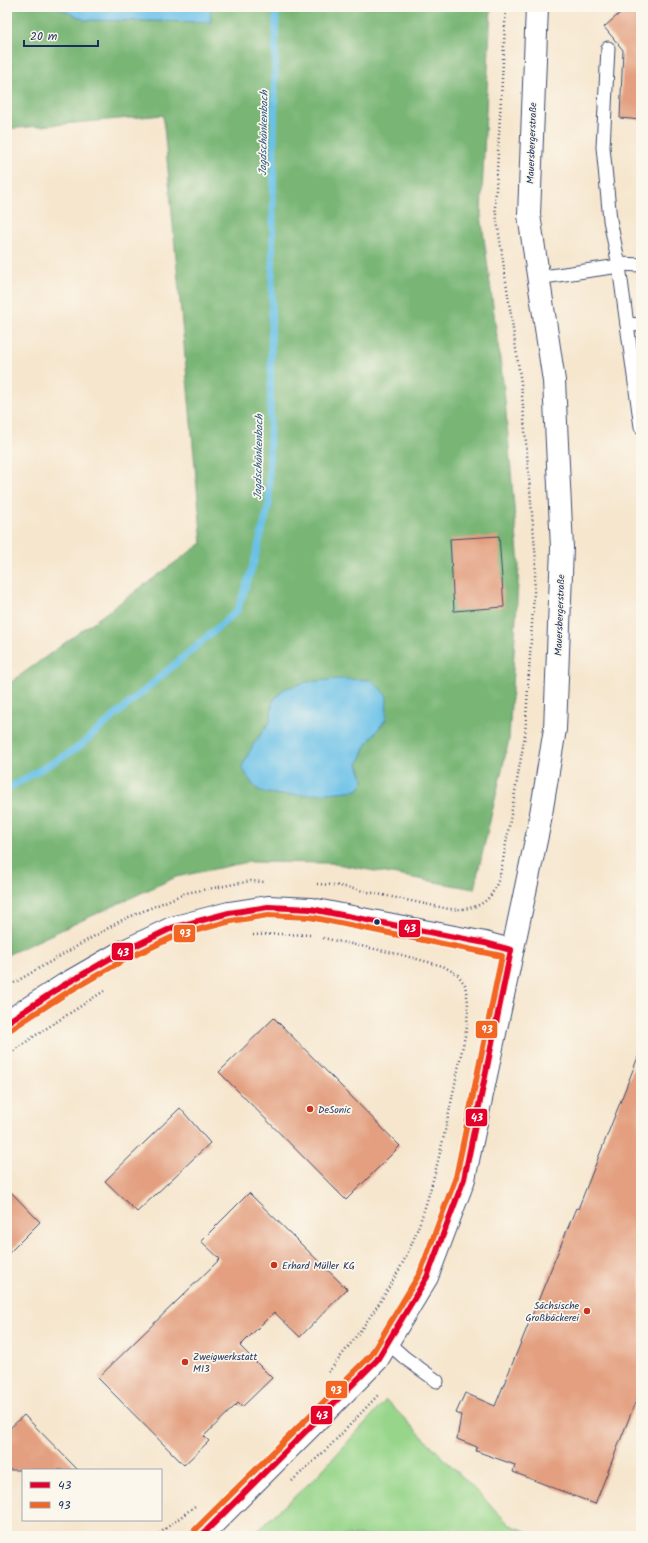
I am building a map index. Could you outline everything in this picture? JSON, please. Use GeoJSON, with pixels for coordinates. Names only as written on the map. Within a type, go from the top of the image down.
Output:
{"type":"FeatureCollection","features":[{"type":"Feature","properties":{"kind":"street","name":"Mauersbergerstraße"},"geometry":{"type":"LineString","coordinates":[[202,1536],[377,1360],[427,1277],[464,1179],[511,950],[539,826],[555,729],[562,548],[554,381],[541,277],[529,215],[537,7]]}},
{"type":"Feature","properties":{"kind":"street"},"geometry":{"type":"LineString","coordinates":[[8,1021],[64,985],[118,954],[172,928],[228,914],[268,907],[311,909],[485,943],[511,950]]}},
{"type":"Feature","properties":{"kind":"lane"},"geometry":{"type":"LineString","coordinates":[[608,48],[603,146],[610,220],[619,265],[641,427]]}},
{"type":"Feature","properties":{"kind":"lane"},"geometry":{"type":"LineString","coordinates":[[541,277],[619,265],[641,265]]}},
{"type":"Feature","properties":{"kind":"lane"},"geometry":{"type":"LineString","coordinates":[[627,324],[641,325]]}},
{"type":"Feature","properties":{"kind":"lane"},"geometry":{"type":"LineString","coordinates":[[387,1342],[437,1381]]}},
{"type":"Feature","properties":{"kind":"path"},"geometry":{"type":"LineString","coordinates":[[312,884],[335,885],[449,909],[465,910],[480,905],[491,896],[498,884],[502,866],[525,735],[536,561],[520,383],[495,207],[506,7]]}},
{"type":"Feature","properties":{"kind":"path"},"geometry":{"type":"LineString","coordinates":[[7,987],[122,920],[186,893],[251,882],[266,882]]}},
{"type":"Feature","properties":{"kind":"path"},"geometry":{"type":"LineString","coordinates":[[252,935],[312,935],[398,954],[443,966],[458,975],[465,985],[468,1002],[467,1027],[425,1207],[408,1250],[384,1296],[353,1341],[325,1376]]}},
{"type":"Feature","properties":{"kind":"path"},"geometry":{"type":"LineString","coordinates":[[7,1056],[40,1032],[109,988]]}},
{"type":"Feature","properties":{"kind":"path"},"geometry":{"type":"LineString","coordinates":[[291,1482],[330,1446],[381,1391]]}},
{"type":"Feature","properties":{"kind":"path"},"geometry":{"type":"LineString","coordinates":[[156,1536],[196,1505]]}},
{"type":"Feature","properties":{"kind":"green space"},"geometry":{"type":"Polygon","coordinates":[[[7,7],[56,7],[85,20],[211,22],[210,7],[491,7],[481,215],[504,389],[519,565],[509,740],[474,889],[331,863],[248,862],[176,877],[7,955],[7,685],[202,543],[163,115],[7,129],[7,7]],[[284,689],[273,700],[270,722],[253,745],[276,795],[358,790],[364,780],[358,764],[367,744],[386,719],[284,689]]]}},
{"type":"Feature","properties":{"kind":"green space"},"geometry":{"type":"Polygon","coordinates":[[[386,1400],[510,1525],[539,1536],[251,1536],[316,1477],[386,1400]]]}},
{"type":"Feature","properties":{"kind":"water"},"geometry":{"type":"Polygon","coordinates":[[[56,7],[210,7],[211,22],[85,20],[56,7]]]}},
{"type":"Feature","properties":{"kind":"water"},"geometry":{"type":"Polygon","coordinates":[[[338,679],[371,680],[387,696],[386,719],[367,744],[358,764],[364,781],[358,790],[322,794],[292,795],[268,793],[256,788],[249,780],[242,767],[253,745],[270,722],[273,701],[284,689],[307,682],[338,679]]]}},
{"type":"Feature","properties":{"kind":"building"},"geometry":{"type":"Polygon","coordinates":[[[627,7],[641,7],[641,120],[620,118],[623,50],[604,27],[627,7]]]}},
{"type":"Feature","properties":{"kind":"building"},"geometry":{"type":"Polygon","coordinates":[[[499,536],[504,607],[454,611],[450,539],[499,536]]]}},
{"type":"Feature","properties":{"kind":"building","name":"DeSonic"},"geometry":{"type":"Polygon","coordinates":[[[274,1018],[400,1146],[346,1200],[219,1072],[274,1018]]]}},
{"type":"Feature","properties":{"kind":"building","name":"Sächsische Großbäckerei"},"geometry":{"type":"Polygon","coordinates":[[[640,1052],[641,1388],[595,1504],[513,1472],[515,1465],[476,1451],[477,1447],[457,1439],[461,1415],[456,1413],[465,1393],[495,1406],[576,1208],[578,1209],[640,1052]]]}},
{"type":"Feature","properties":{"kind":"building"},"geometry":{"type":"Polygon","coordinates":[[[180,1108],[210,1143],[137,1212],[105,1181],[180,1108]]]}},
{"type":"Feature","properties":{"kind":"building"},"geometry":{"type":"Polygon","coordinates":[[[7,1188],[40,1222],[7,1255],[7,1188]]]}},
{"type":"Feature","properties":{"kind":"building","name":"Zweigwerkstatt M13"},"geometry":{"type":"Polygon","coordinates":[[[249,1193],[347,1289],[300,1337],[274,1312],[240,1346],[272,1378],[242,1407],[238,1403],[204,1436],[209,1441],[184,1465],[98,1378],[220,1259],[201,1241],[249,1193]]]}},
{"type":"Feature","properties":{"kind":"building"},"geometry":{"type":"Polygon","coordinates":[[[24,1415],[77,1469],[7,1470],[7,1431],[24,1415]]]}},
{"type":"Feature","properties":{"kind":"waterway","name":"Jagdschänkenbach"},"geometry":{"type":"LineString","coordinates":[[7,789],[76,749],[237,611],[252,569],[269,505],[276,7]]}},
{"type":"Feature","properties":{"kind":"transit line","name":"43"},"geometry":{"type":"LineString","coordinates":[[9,1021],[64,985],[118,954],[172,928],[229,913],[268,907],[311,909],[485,943],[511,950]]}},
{"type":"Feature","properties":{"kind":"transit line","name":"93"},"geometry":{"type":"LineString","coordinates":[[11,1029],[68,992],[122,961],[175,936],[231,921],[268,915],[310,917],[502,956],[456,1177],[420,1273],[371,1355],[195,1530]]}},
{"type":"Feature","properties":{"kind":"transit line","name":"43"},"geometry":{"type":"LineString","coordinates":[[201,1536],[377,1360],[427,1277],[464,1179],[511,950]]}},
{"type":"Feature","properties":{"kind":"place","name":"DeSonic"},"geometry":{"type":"Point","coordinates":[310,1109]}},
{"type":"Feature","properties":{"kind":"place","name":"Erhard Müller KG"},"geometry":{"type":"Point","coordinates":[274,1265]}},
{"type":"Feature","properties":{"kind":"place","name":"Sächsische Großbäckerei"},"geometry":{"type":"Point","coordinates":[587,1311]}},
{"type":"Feature","properties":{"kind":"place","name":"Zweigwerkstatt M13"},"geometry":{"type":"Point","coordinates":[185,1362]}}]}
